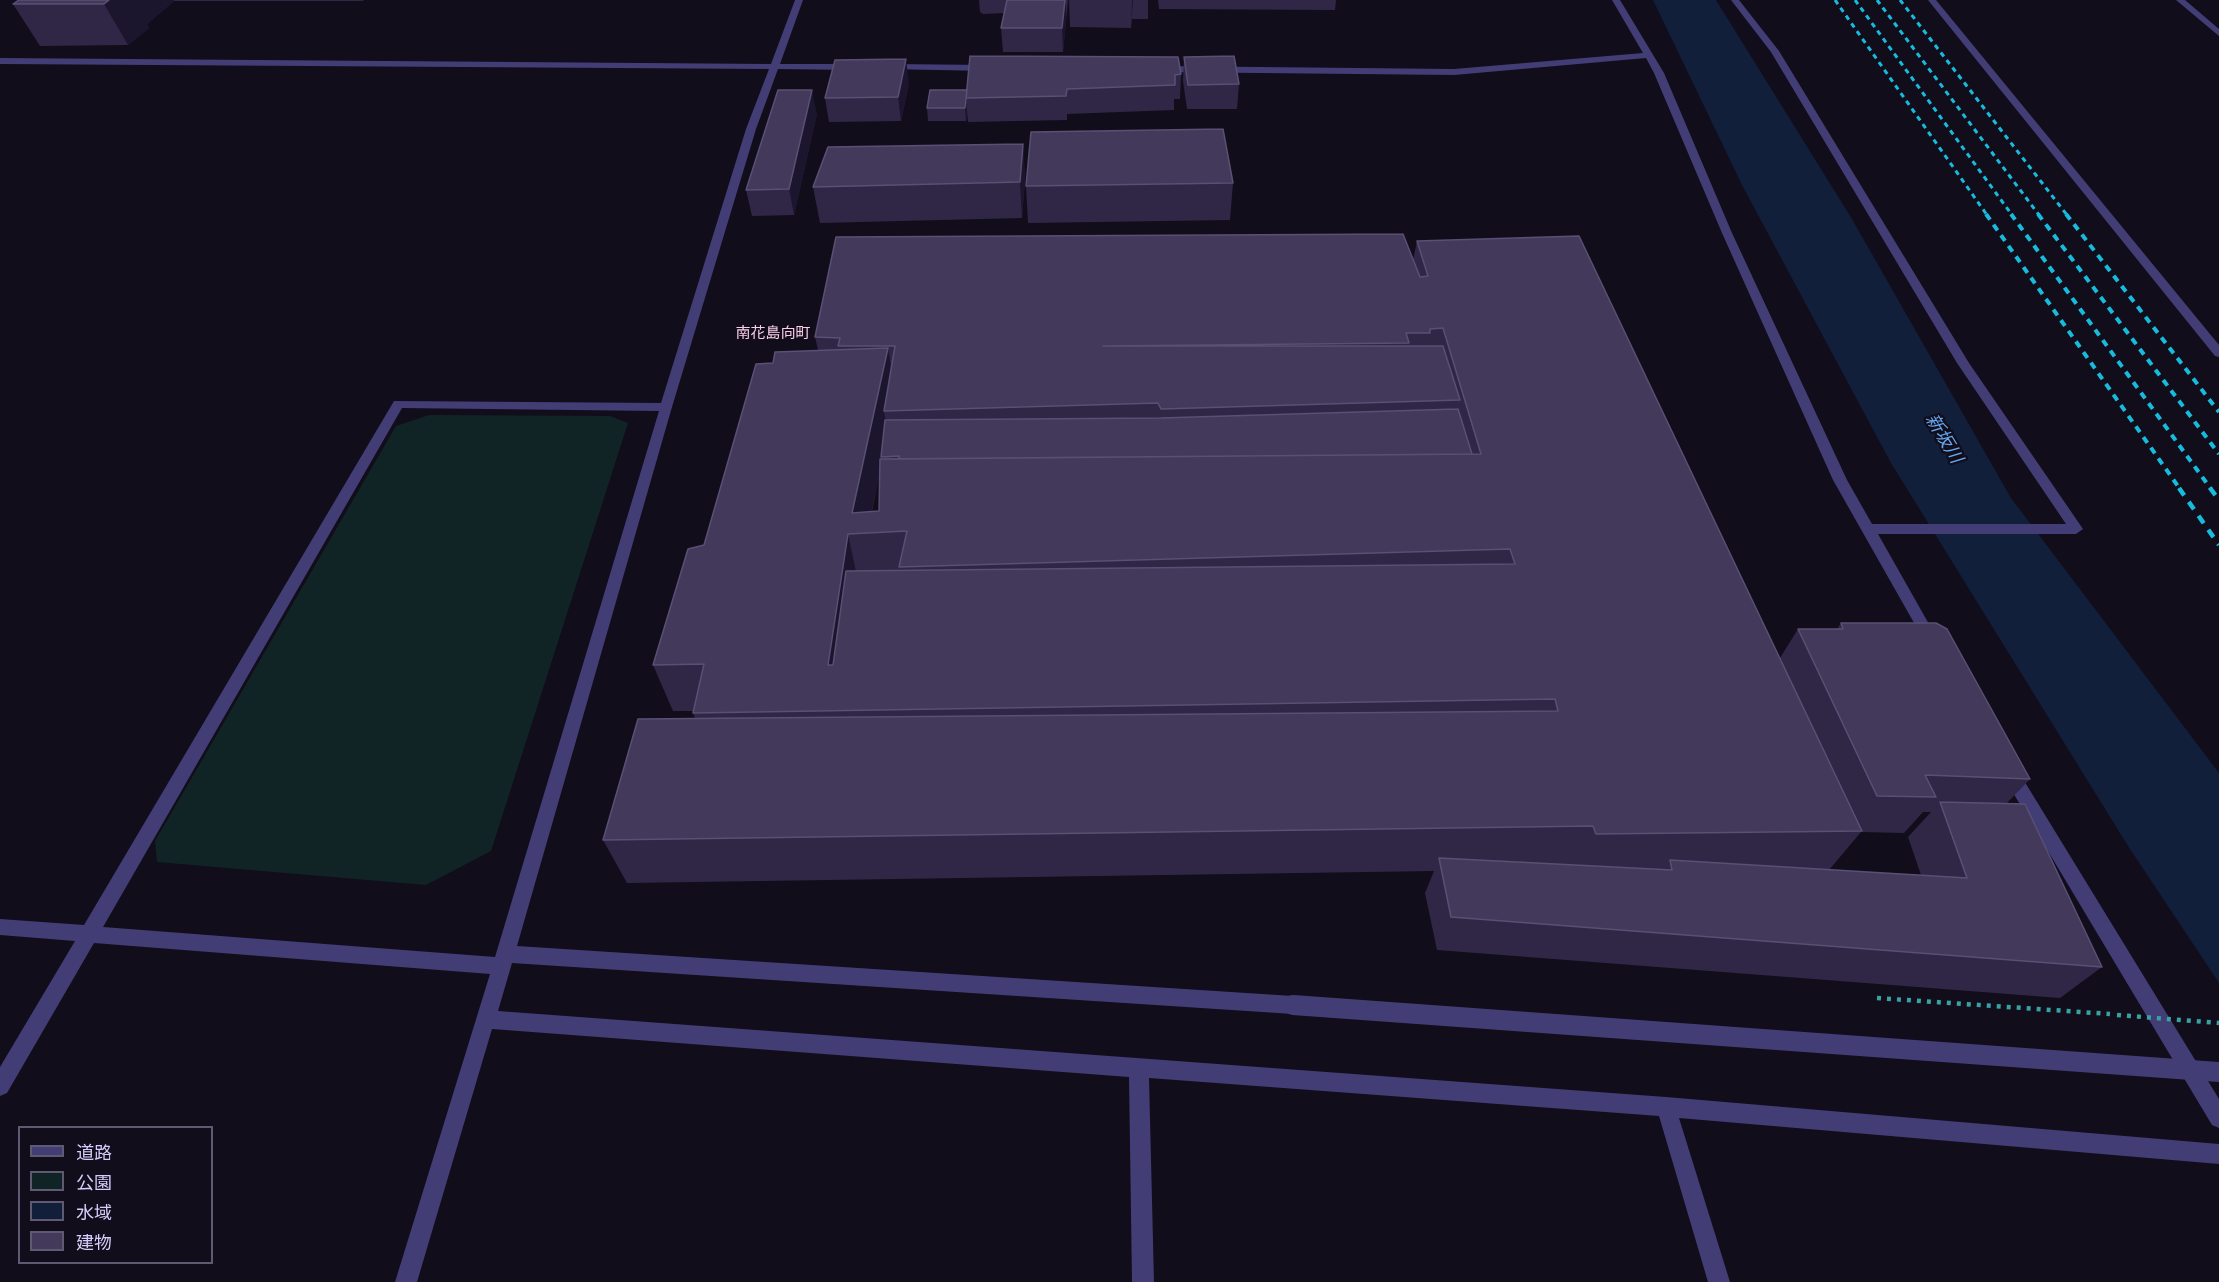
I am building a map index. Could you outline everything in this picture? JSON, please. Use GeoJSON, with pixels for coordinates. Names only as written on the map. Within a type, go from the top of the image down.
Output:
{"type":"FeatureCollection","features":[{"type":"Feature","properties":{"kind":"street"},"geometry":{"type":"LineString","coordinates":[[406,1282],[486,1019],[666,406],[751,129],[799,0]]}},
{"type":"Feature","properties":{"kind":"street"},"geometry":{"type":"LineString","coordinates":[[1616,0],[1650,55],[1727,233],[1840,480],[1938,653]]}},
{"type":"Feature","properties":{"kind":"street"},"geometry":{"type":"LineString","coordinates":[[1735,0],[1775,51],[1963,363],[2076,529],[1867,529]]}},
{"type":"Feature","properties":{"kind":"street"},"geometry":{"type":"LineString","coordinates":[[1932,0],[2219,353]]}},
{"type":"Feature","properties":{"kind":"street"},"geometry":{"type":"LineString","coordinates":[[2180,0],[2219,33]]}},
{"type":"Feature","properties":{"kind":"street"},"geometry":{"type":"LineString","coordinates":[[1155,69],[1454,72],[1650,55]]}},
{"type":"Feature","properties":{"kind":"street"},"geometry":{"type":"LineString","coordinates":[[0,61],[869,67]]}},
{"type":"Feature","properties":{"kind":"street"},"geometry":{"type":"LineString","coordinates":[[881,67],[1000,68]]}},
{"type":"Feature","properties":{"kind":"street"},"geometry":{"type":"LineString","coordinates":[[0,1086],[398,404],[666,406]]}},
{"type":"Feature","properties":{"kind":"street"},"geometry":{"type":"LineString","coordinates":[[1999,754],[2219,1118]]}},
{"type":"Feature","properties":{"kind":"street"},"geometry":{"type":"LineString","coordinates":[[0,927],[503,960],[1293,1005],[2219,1072]]}},
{"type":"Feature","properties":{"kind":"street"},"geometry":{"type":"LineString","coordinates":[[486,1019],[1666,1107],[2219,1154]]}},
{"type":"Feature","properties":{"kind":"street"},"geometry":{"type":"LineString","coordinates":[[1139,1068],[1143,1282]]}},
{"type":"Feature","properties":{"kind":"street"},"geometry":{"type":"LineString","coordinates":[[1666,1107],[1719,1282]]}},
{"type":"Feature","properties":{"kind":"path"},"geometry":{"type":"LineString","coordinates":[[1877,998],[2219,1023]]}},
{"type":"Feature","properties":{"kind":"green space"},"geometry":{"type":"Polygon","coordinates":[[[429,415],[610,416],[628,423],[491,851],[426,885],[157,862],[155,841],[396,426],[429,415]]]}},
{"type":"Feature","properties":{"kind":"water","name":"新坂川"},"geometry":{"type":"Polygon","coordinates":[[[1653,0],[1716,0],[1852,219],[2011,498],[2219,773],[2219,983],[2128,846],[1891,463],[1743,187],[1653,0]]]}},
{"type":"Feature","properties":{"kind":"building"},"geometry":{"type":"Polygon","coordinates":[[[19,0],[109,0],[104,4],[13,4],[19,0]]]}},
{"type":"Feature","properties":{"kind":"building"},"geometry":{"type":"Polygon","coordinates":[[[1007,0],[1065,0],[1062,28],[1001,28],[1007,0]]]}},
{"type":"Feature","properties":{"kind":"building"},"geometry":{"type":"Polygon","coordinates":[[[970,56],[1178,57],[1181,74],[1175,75],[1175,85],[1067,89],[1066,96],[966,98],[970,56]]]}},
{"type":"Feature","properties":{"kind":"building"},"geometry":{"type":"Polygon","coordinates":[[[1234,56],[1239,84],[1188,85],[1184,57],[1234,56]]]}},
{"type":"Feature","properties":{"kind":"building"},"geometry":{"type":"Polygon","coordinates":[[[906,59],[898,97],[825,98],[835,60],[906,59]]]}},
{"type":"Feature","properties":{"kind":"building"},"geometry":{"type":"Polygon","coordinates":[[[778,90],[812,90],[789,189],[746,190],[778,90]]]}},
{"type":"Feature","properties":{"kind":"building"},"geometry":{"type":"Polygon","coordinates":[[[930,90],[967,90],[965,108],[927,108],[930,90]]]}},
{"type":"Feature","properties":{"kind":"building"},"geometry":{"type":"Polygon","coordinates":[[[1223,129],[1233,183],[1026,186],[1031,132],[1223,129]]]}},
{"type":"Feature","properties":{"kind":"building"},"geometry":{"type":"Polygon","coordinates":[[[1023,144],[1020,182],[813,187],[828,147],[1023,144]]]}},
{"type":"Feature","properties":{"kind":"building"},"geometry":{"type":"Polygon","coordinates":[[[1403,234],[1420,277],[1428,276],[1417,241],[1579,236],[1862,831],[1596,834],[1593,826],[603,840],[638,719],[1558,711],[1555,699],[693,713],[704,664],[653,665],[688,549],[704,545],[756,364],[773,363],[775,352],[888,348],[852,513],[879,511],[880,459],[1481,454],[1443,328],[1430,329],[1430,333],[1406,333],[1409,343],[1103,346],[1443,346],[1460,400],[1161,409],[1158,403],[884,411],[895,346],[838,346],[840,338],[815,337],[836,237],[1403,234]],[[907,531],[848,534],[828,665],[833,665],[846,571],[1515,564],[1510,549],[899,567],[907,531]]]}},
{"type":"Feature","properties":{"kind":"building"},"geometry":{"type":"Polygon","coordinates":[[[1458,409],[1472,454],[899,459],[899,456],[881,457],[885,420],[1161,418],[1458,409]]]}},
{"type":"Feature","properties":{"kind":"building"},"geometry":{"type":"Polygon","coordinates":[[[1841,623],[1936,623],[1947,629],[2030,779],[1925,775],[1936,797],[1877,796],[1798,629],[1843,629],[1841,623]]]}},
{"type":"Feature","properties":{"kind":"building"},"geometry":{"type":"Polygon","coordinates":[[[1940,802],[2025,804],[2102,967],[1451,917],[1439,858],[1672,870],[1670,860],[1967,878],[1940,802]]]}},
{"type":"Feature","properties":{"kind":"railway"},"geometry":{"type":"LineString","coordinates":[[1835,0],[1987,215]]}},
{"type":"Feature","properties":{"kind":"railway"},"geometry":{"type":"LineString","coordinates":[[1855,0],[2012,215]]}},
{"type":"Feature","properties":{"kind":"railway"},"geometry":{"type":"LineString","coordinates":[[1877,0],[2039,215]]}},
{"type":"Feature","properties":{"kind":"railway"},"geometry":{"type":"LineString","coordinates":[[1900,0],[2067,215]]}},
{"type":"Feature","properties":{"kind":"railway"},"geometry":{"type":"LineString","coordinates":[[1986,214],[2180,489]]}},
{"type":"Feature","properties":{"kind":"railway"},"geometry":{"type":"LineString","coordinates":[[2011,214],[2211,489]]}},
{"type":"Feature","properties":{"kind":"railway"},"geometry":{"type":"LineString","coordinates":[[2038,214],[2219,454]]}},
{"type":"Feature","properties":{"kind":"railway"},"geometry":{"type":"LineString","coordinates":[[2066,214],[2219,412]]}},
{"type":"Feature","properties":{"kind":"railway"},"geometry":{"type":"LineString","coordinates":[[2179,488],[2219,545]]}},
{"type":"Feature","properties":{"kind":"railway"},"geometry":{"type":"LineString","coordinates":[[2210,488],[2219,500]]}},
{"type":"Feature","properties":{"kind":"district","name":"南花島向町"},"geometry":{"type":"Point","coordinates":[773,334]}}]}
